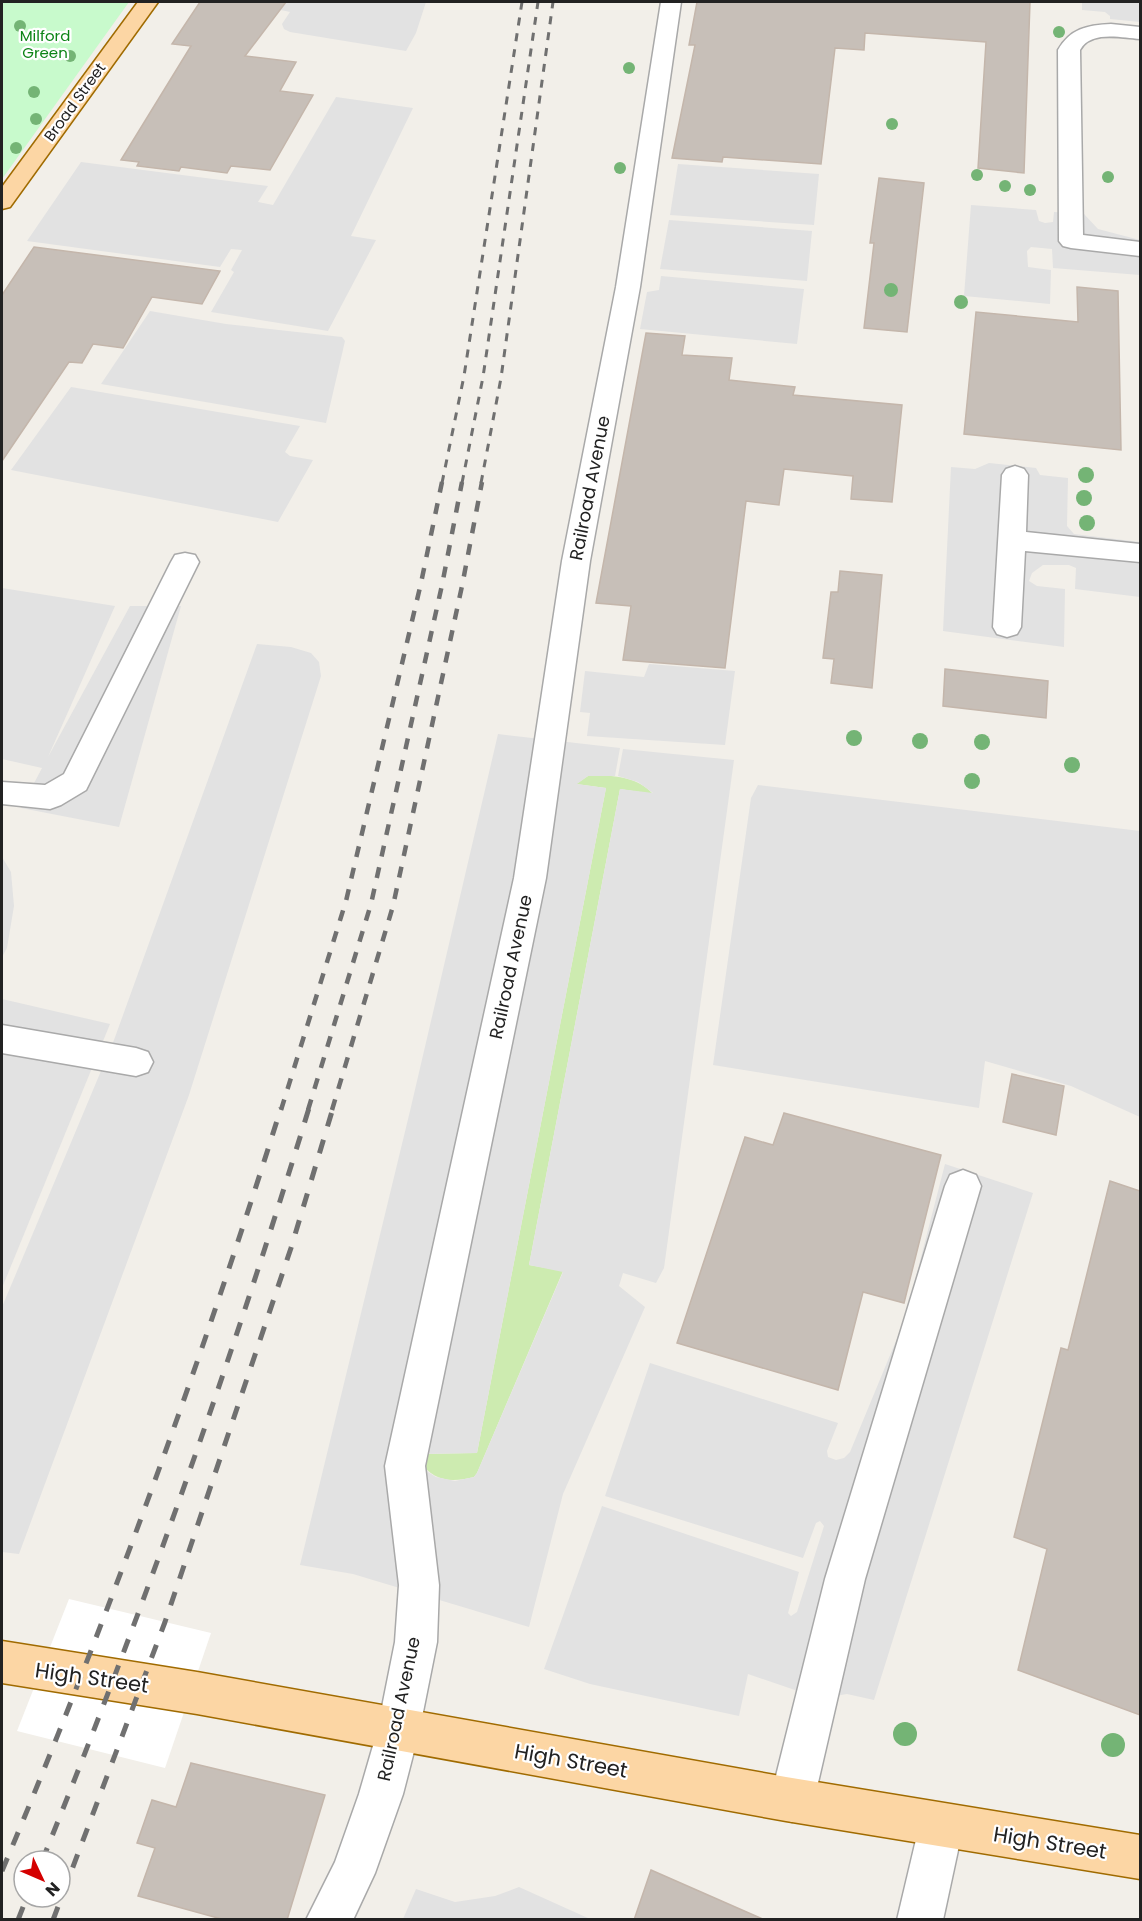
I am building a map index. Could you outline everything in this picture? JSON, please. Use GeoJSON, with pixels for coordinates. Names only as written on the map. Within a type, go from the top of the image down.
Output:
{"type":"FeatureCollection","features":[{"type":"Feature","properties":{"kind":"main road","name":"Broad Street"},"geometry":{"type":"LineString","coordinates":[[2,202],[148,2]]}},
{"type":"Feature","properties":{"kind":"main road","name":"High Street"},"geometry":{"type":"LineString","coordinates":[[2,1662],[37,1670],[193,1692],[398,1732],[941,1827],[1140,1857]]}},
{"type":"Feature","properties":{"kind":"street","name":"Railroad Avenue"},"geometry":{"type":"LineString","coordinates":[[328,1920],[352,1873],[381,1794],[398,1732],[416,1642],[419,1585],[405,1466],[530,878],[576,561],[628,287],[671,2]]}},
{"type":"Feature","properties":{"kind":"street"},"geometry":{"type":"LineString","coordinates":[[1140,33],[1110,31],[1095,33],[1075,40],[1069,50],[1071,241],[1140,249]]}},
{"type":"Feature","properties":{"kind":"street"},"geometry":{"type":"LineString","coordinates":[[1007,627],[1015,475]]}},
{"type":"Feature","properties":{"kind":"street"},"geometry":{"type":"LineString","coordinates":[[1012,540],[1140,553]]}},
{"type":"Feature","properties":{"kind":"street"},"geometry":{"type":"LineString","coordinates":[[2,793],[50,798],[75,782],[184,562]]}},
{"type":"Feature","properties":{"kind":"street"},"geometry":{"type":"LineString","coordinates":[[2,1039],[136,1062]]}},
{"type":"Feature","properties":{"kind":"street"},"geometry":{"type":"LineString","coordinates":[[792,1800],[845,1579],[963,1186]]}},
{"type":"Feature","properties":{"kind":"street"},"geometry":{"type":"LineString","coordinates":[[920,1920],[941,1827]]}},
{"type":"Feature","properties":{"kind":"green space","name":"Milford Green"},"geometry":{"type":"Polygon","coordinates":[[[2,2],[129,2],[2,179],[2,2]]]}},
{"type":"Feature","properties":{"kind":"green space"},"geometry":{"type":"Polygon","coordinates":[[[598,775],[635,781],[653,794],[620,789],[529,1265],[563,1271],[477,1473],[474,1477],[465,1479],[443,1479],[430,1472],[418,1460],[420,1454],[477,1453],[606,788],[576,784],[588,776],[598,775]]]}},
{"type":"Feature","properties":{"kind":"shaded area"},"geometry":{"type":"Polygon","coordinates":[[[264,2],[426,2],[416,33],[406,51],[290,32],[284,29],[282,24],[290,12],[281,10],[284,4],[264,2]]]}},
{"type":"Feature","properties":{"kind":"shaded area"},"geometry":{"type":"Polygon","coordinates":[[[1082,2],[1140,2],[1140,22],[1110,19],[1105,12],[1082,10],[1082,2]]]}},
{"type":"Feature","properties":{"kind":"shaded area"},"geometry":{"type":"Polygon","coordinates":[[[336,97],[413,108],[351,236],[376,240],[328,331],[211,312],[234,272],[231,270],[242,250],[231,249],[220,267],[27,241],[81,162],[268,186],[258,202],[273,205],[336,97]]]}},
{"type":"Feature","properties":{"kind":"shaded area"},"geometry":{"type":"Polygon","coordinates":[[[678,164],[819,174],[814,225],[670,215],[678,164]]]}},
{"type":"Feature","properties":{"kind":"shaded area"},"geometry":{"type":"Polygon","coordinates":[[[971,205],[1036,210],[1039,221],[1045,223],[1053,222],[1054,212],[1084,214],[1098,229],[1140,240],[1140,275],[1053,268],[1052,249],[1031,247],[1027,251],[1028,267],[1051,270],[1050,304],[964,296],[971,205]]]}},
{"type":"Feature","properties":{"kind":"shaded area"},"geometry":{"type":"Polygon","coordinates":[[[669,220],[812,231],[807,281],[660,269],[669,220]]]}},
{"type":"Feature","properties":{"kind":"shaded area"},"geometry":{"type":"Polygon","coordinates":[[[661,276],[804,289],[797,344],[640,329],[647,292],[659,290],[661,276]]]}},
{"type":"Feature","properties":{"kind":"shaded area"},"geometry":{"type":"Polygon","coordinates":[[[150,311],[226,324],[342,337],[345,341],[326,423],[101,384],[150,311]]]}},
{"type":"Feature","properties":{"kind":"shaded area"},"geometry":{"type":"Polygon","coordinates":[[[71,387],[300,426],[285,452],[290,456],[313,460],[278,522],[11,470],[71,387]]]}},
{"type":"Feature","properties":{"kind":"shaded area"},"geometry":{"type":"Polygon","coordinates":[[[989,463],[1036,468],[1040,475],[1068,478],[1067,526],[1074,534],[1140,542],[1140,597],[1075,589],[1076,568],[1069,565],[1043,565],[1032,573],[1029,581],[1037,586],[1065,589],[1064,647],[943,631],[951,467],[975,469],[989,463]]]}},
{"type":"Feature","properties":{"kind":"shaded area"},"geometry":{"type":"Polygon","coordinates":[[[2,588],[115,606],[48,757],[130,606],[181,606],[119,827],[21,808],[42,768],[2,759],[2,588]]]}},
{"type":"Feature","properties":{"kind":"shaded area"},"geometry":{"type":"Polygon","coordinates":[[[257,644],[291,647],[311,653],[319,662],[321,676],[189,1095],[19,1554],[2,1552],[2,1307],[114,1040],[257,644]]]}},
{"type":"Feature","properties":{"kind":"shaded area"},"geometry":{"type":"Polygon","coordinates":[[[649,664],[735,671],[725,745],[587,736],[590,713],[580,712],[585,671],[644,677],[649,664]]]}},
{"type":"Feature","properties":{"kind":"shaded area"},"geometry":{"type":"Polygon","coordinates":[[[498,734],[620,748],[615,776],[588,776],[577,784],[606,788],[477,1453],[420,1454],[418,1459],[428,1472],[436,1477],[455,1481],[474,1477],[477,1473],[563,1272],[529,1265],[620,789],[653,793],[638,782],[618,776],[623,749],[734,760],[664,1268],[656,1283],[623,1273],[619,1286],[645,1307],[563,1494],[529,1627],[353,1574],[300,1565],[498,734]]]}},
{"type":"Feature","properties":{"kind":"shaded area"},"geometry":{"type":"Polygon","coordinates":[[[758,785],[1140,831],[1140,1117],[1071,1086],[985,1061],[979,1108],[713,1065],[751,798],[758,785]]]}},
{"type":"Feature","properties":{"kind":"shaded area"},"geometry":{"type":"Polygon","coordinates":[[[2,857],[11,872],[14,906],[7,948],[2,957],[2,857]]]}},
{"type":"Feature","properties":{"kind":"shaded area"},"geometry":{"type":"Polygon","coordinates":[[[2,999],[110,1024],[2,1288],[2,999]]]}},
{"type":"Feature","properties":{"kind":"shaded area"},"geometry":{"type":"Polygon","coordinates":[[[945,1164],[1033,1193],[874,1700],[847,1694],[835,1696],[830,1702],[748,1674],[739,1716],[590,1684],[544,1669],[602,1506],[799,1572],[788,1613],[791,1616],[797,1612],[824,1526],[820,1521],[816,1523],[803,1558],[605,1496],[650,1363],[838,1423],[827,1451],[828,1457],[836,1460],[844,1458],[850,1452],[905,1319],[945,1164]]]}},
{"type":"Feature","properties":{"kind":"shaded area"},"geometry":{"type":"Polygon","coordinates":[[[519,1887],[590,1919],[403,1919],[416,1889],[455,1902],[495,1896],[519,1887]]]}},
{"type":"Feature","properties":{"kind":"pier"},"geometry":{"type":"Polygon","coordinates":[[[69,1599],[211,1633],[165,1768],[17,1731],[69,1599]]]}},
{"type":"Feature","properties":{"kind":"building"},"geometry":{"type":"Polygon","coordinates":[[[200,2],[286,2],[245,56],[296,62],[280,91],[313,95],[270,170],[231,166],[227,173],[181,167],[179,171],[137,166],[139,162],[121,160],[191,46],[172,44],[200,2]]]}},
{"type":"Feature","properties":{"kind":"building"},"geometry":{"type":"Polygon","coordinates":[[[697,2],[1030,2],[1024,173],[978,168],[986,42],[865,33],[864,50],[835,48],[821,164],[723,157],[722,162],[672,158],[695,45],[689,45],[697,2]]]}},
{"type":"Feature","properties":{"kind":"building"},"geometry":{"type":"Polygon","coordinates":[[[879,178],[924,183],[907,332],[864,328],[874,243],[870,243],[879,178]]]}},
{"type":"Feature","properties":{"kind":"building"},"geometry":{"type":"Polygon","coordinates":[[[34,247],[220,271],[202,304],[152,297],[123,348],[93,344],[82,363],[69,362],[2,461],[2,295],[34,247]]]}},
{"type":"Feature","properties":{"kind":"building"},"geometry":{"type":"Polygon","coordinates":[[[1077,287],[1118,291],[1121,450],[964,434],[976,312],[1078,322],[1077,287]]]}},
{"type":"Feature","properties":{"kind":"building"},"geometry":{"type":"Polygon","coordinates":[[[646,333],[685,336],[682,355],[732,358],[729,380],[795,387],[793,395],[902,405],[892,502],[851,499],[853,476],[784,469],[779,505],[746,501],[725,668],[623,660],[631,606],[596,603],[646,333]]]}},
{"type":"Feature","properties":{"kind":"building"},"geometry":{"type":"Polygon","coordinates":[[[840,571],[882,575],[872,688],[831,683],[834,659],[823,658],[831,592],[838,592],[840,571]]]}},
{"type":"Feature","properties":{"kind":"building"},"geometry":{"type":"Polygon","coordinates":[[[945,669],[1048,681],[1046,718],[943,706],[945,669]]]}},
{"type":"Feature","properties":{"kind":"building"},"geometry":{"type":"Polygon","coordinates":[[[1012,1074],[1064,1086],[1056,1135],[1003,1122],[1012,1074]]]}},
{"type":"Feature","properties":{"kind":"building"},"geometry":{"type":"Polygon","coordinates":[[[784,1113],[941,1155],[904,1303],[863,1292],[838,1390],[677,1343],[745,1137],[773,1145],[784,1113]]]}},
{"type":"Feature","properties":{"kind":"building"},"geometry":{"type":"Polygon","coordinates":[[[1110,1181],[1140,1191],[1140,1715],[1018,1670],[1047,1549],[1014,1537],[1061,1348],[1068,1350],[1110,1181]]]}},
{"type":"Feature","properties":{"kind":"building"},"geometry":{"type":"Polygon","coordinates":[[[191,1763],[325,1795],[287,1920],[225,1920],[138,1896],[155,1848],[137,1843],[152,1800],[176,1807],[191,1763]]]}},
{"type":"Feature","properties":{"kind":"building"},"geometry":{"type":"Polygon","coordinates":[[[651,1870],[765,1920],[634,1920],[651,1870]]]}},
{"type":"Feature","properties":{"kind":"railway"},"geometry":{"type":"LineString","coordinates":[[442,483],[464,376],[522,2]]}},
{"type":"Feature","properties":{"kind":"railway"},"geometry":{"type":"LineString","coordinates":[[462,483],[483,377],[538,2]]}},
{"type":"Feature","properties":{"kind":"railway"},"geometry":{"type":"LineString","coordinates":[[481,483],[501,378],[553,2]]}},
{"type":"Feature","properties":{"kind":"railway"},"geometry":{"type":"LineString","coordinates":[[281,1110],[346,901],[421,583],[442,482]]}},
{"type":"Feature","properties":{"kind":"railway"},"geometry":{"type":"LineString","coordinates":[[308,1110],[371,904],[442,585],[462,482]]}},
{"type":"Feature","properties":{"kind":"railway"},"geometry":{"type":"LineString","coordinates":[[332,1110],[393,906],[482,482]]}},
{"type":"Feature","properties":{"kind":"railway"},"geometry":{"type":"LineString","coordinates":[[2,1871],[115,1588],[185,1397],[281,1108]]}},
{"type":"Feature","properties":{"kind":"railway"},"geometry":{"type":"LineString","coordinates":[[47,1849],[115,1675],[184,1488],[309,1108]]}},
{"type":"Feature","properties":{"kind":"railway"},"geometry":{"type":"LineString","coordinates":[[53,1920],[165,1622],[291,1248],[333,1108]]}},
{"type":"Feature","properties":{"kind":"railway"},"geometry":{"type":"LineString","coordinates":[[18,1920],[22,1909]]}}]}
